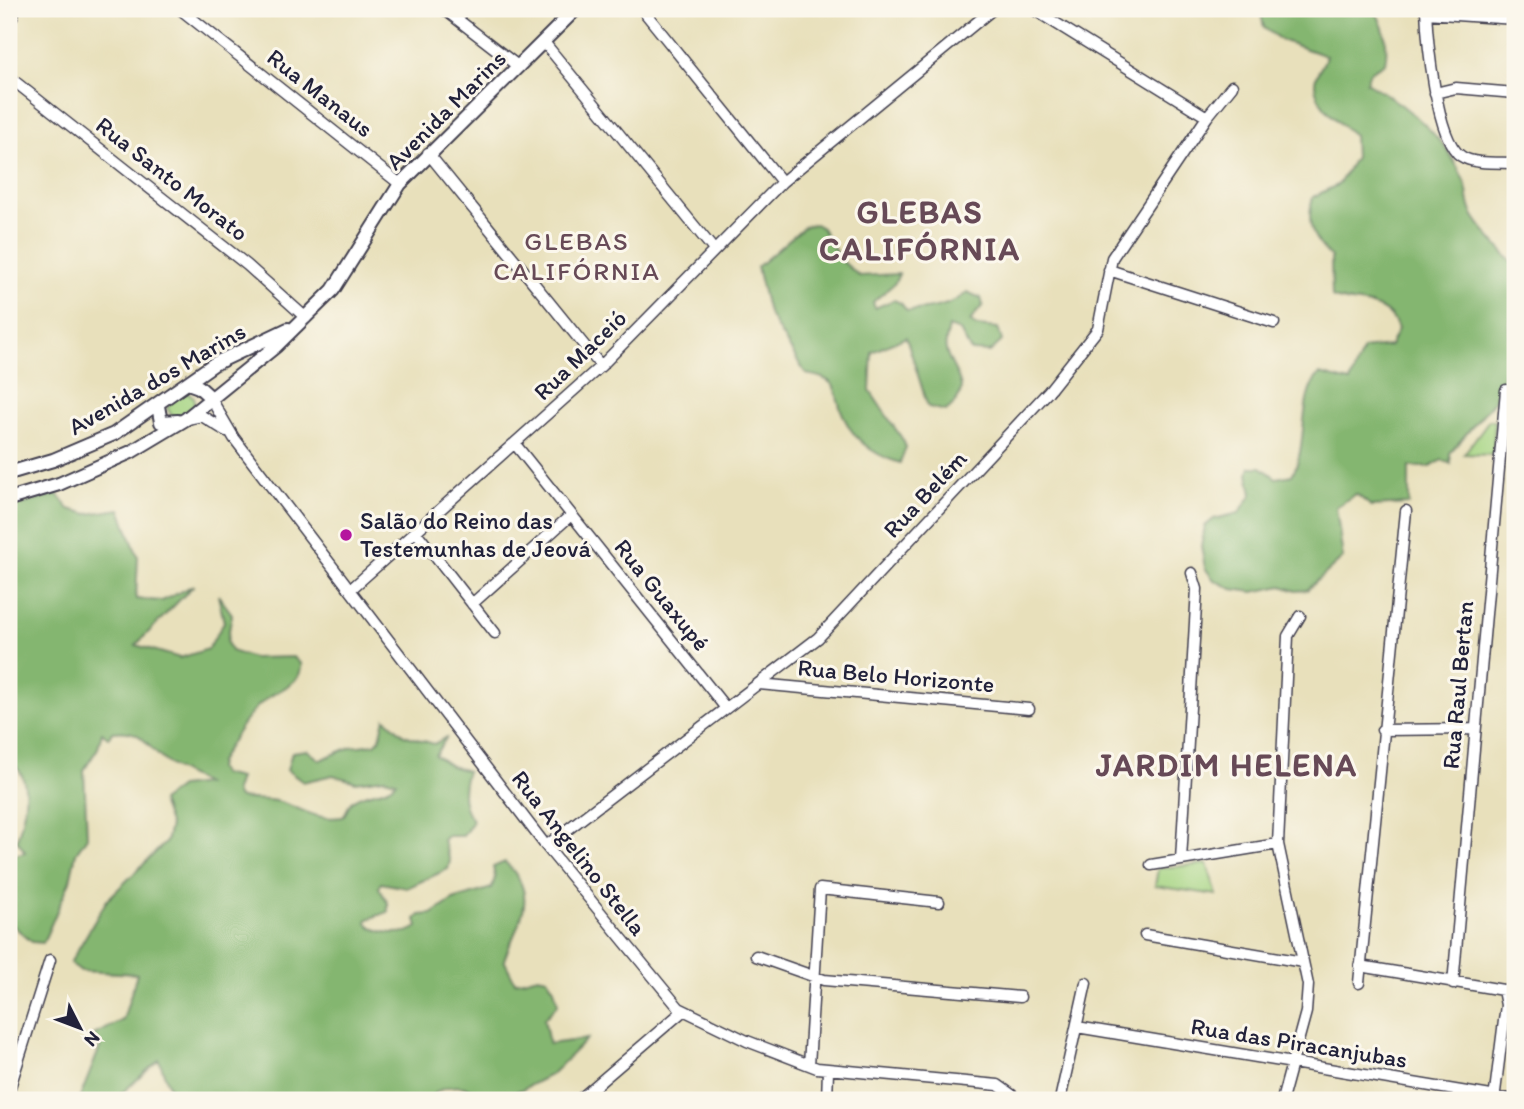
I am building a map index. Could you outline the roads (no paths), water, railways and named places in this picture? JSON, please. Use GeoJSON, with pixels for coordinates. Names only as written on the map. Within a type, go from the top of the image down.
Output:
{"type":"FeatureCollection","features":[{"type":"Feature","properties":{"kind":"street"},"geometry":{"type":"LineString","coordinates":[[9,25],[15,9]]}},
{"type":"Feature","properties":{"kind":"street","name":"Rua Manaus"},"geometry":{"type":"LineString","coordinates":[[180,9],[400,184]]}},
{"type":"Feature","properties":{"kind":"street"},"geometry":{"type":"LineString","coordinates":[[444,9],[519,67]]}},
{"type":"Feature","properties":{"kind":"street","name":"Avenida Marins"},"geometry":{"type":"LineString","coordinates":[[306,318],[333,290],[400,184],[428,153],[576,9]]}},
{"type":"Feature","properties":{"kind":"street"},"geometry":{"type":"LineString","coordinates":[[642,9],[782,182]]}},
{"type":"Feature","properties":{"kind":"street","name":"Rua Maceió"},"geometry":{"type":"LineString","coordinates":[[350,590],[601,366],[782,182],[993,9]]}},
{"type":"Feature","properties":{"kind":"street"},"geometry":{"type":"LineString","coordinates":[[1033,9],[1207,117]]}},
{"type":"Feature","properties":{"kind":"street"},"geometry":{"type":"LineString","coordinates":[[1515,19],[1426,11],[1436,93],[1444,129],[1459,155],[1468,159],[1515,163]]}},
{"type":"Feature","properties":{"kind":"street"},"geometry":{"type":"LineString","coordinates":[[542,41],[715,250]]}},
{"type":"Feature","properties":{"kind":"street","name":"Rua Santo Morato"},"geometry":{"type":"LineString","coordinates":[[9,77],[247,265],[306,318]]}},
{"type":"Feature","properties":{"kind":"street","name":"Rua Belém"},"geometry":{"type":"LineString","coordinates":[[546,846],[827,629],[1048,392],[1098,329],[1112,258],[1207,117],[1232,86]]}},
{"type":"Feature","properties":{"kind":"street"},"geometry":{"type":"LineString","coordinates":[[1436,93],[1456,88],[1515,93]]}},
{"type":"Feature","properties":{"kind":"street"},"geometry":{"type":"LineString","coordinates":[[428,153],[601,366]]}},
{"type":"Feature","properties":{"kind":"street"},"geometry":{"type":"LineString","coordinates":[[1109,270],[1274,323]]}},
{"type":"Feature","properties":{"kind":"street","name":"Avenida dos Marins"},"geometry":{"type":"LineString","coordinates":[[9,473],[53,460],[114,434],[215,364],[306,318]]}},
{"type":"Feature","properties":{"kind":"street","name":"Avenida dos Marins"},"geometry":{"type":"LineString","coordinates":[[9,499],[96,470],[186,419],[306,318]]}},
{"type":"Feature","properties":{"kind":"street"},"geometry":{"type":"LineString","coordinates":[[188,383],[199,387],[210,397],[234,438]]}},
{"type":"Feature","properties":{"kind":"street","name":"Rua Raul Bertan"},"geometry":{"type":"LineString","coordinates":[[1453,984],[1506,390]]}},
{"type":"Feature","properties":{"kind":"street"},"geometry":{"type":"LineString","coordinates":[[158,406],[161,422],[202,416],[211,419],[234,438]]}},
{"type":"Feature","properties":{"kind":"street","name":"Rua Angelino Stella"},"geometry":{"type":"LineString","coordinates":[[234,438],[546,846],[671,1000],[683,1011],[809,1065],[828,1070],[998,1086],[1012,1095],[1014,1100]]}},
{"type":"Feature","properties":{"kind":"street","name":"Rua Guaxupé"},"geometry":{"type":"LineString","coordinates":[[515,444],[725,707]]}},
{"type":"Feature","properties":{"kind":"street"},"geometry":{"type":"LineString","coordinates":[[1359,983],[1382,730],[1406,511]]}},
{"type":"Feature","properties":{"kind":"street"},"geometry":{"type":"LineString","coordinates":[[472,604],[571,515]]}},
{"type":"Feature","properties":{"kind":"street"},"geometry":{"type":"LineString","coordinates":[[416,532],[495,633]]}},
{"type":"Feature","properties":{"kind":"street"},"geometry":{"type":"LineString","coordinates":[[1181,860],[1197,589],[1192,573]]}},
{"type":"Feature","properties":{"kind":"street"},"geometry":{"type":"LineString","coordinates":[[1282,1100],[1306,1012],[1308,985],[1278,844],[1288,636],[1300,616]]}},
{"type":"Feature","properties":{"kind":"street","name":"Rua Belo Horizonte"},"geometry":{"type":"LineString","coordinates":[[759,684],[1029,709]]}},
{"type":"Feature","properties":{"kind":"street"},"geometry":{"type":"LineString","coordinates":[[1382,730],[1475,729]]}},
{"type":"Feature","properties":{"kind":"street"},"geometry":{"type":"LineString","coordinates":[[1151,865],[1278,844]]}},
{"type":"Feature","properties":{"kind":"street"},"geometry":{"type":"LineString","coordinates":[[809,1065],[820,889],[939,902]]}},
{"type":"Feature","properties":{"kind":"street"},"geometry":{"type":"LineString","coordinates":[[1144,935],[1303,962]]}},
{"type":"Feature","properties":{"kind":"street"},"geometry":{"type":"LineString","coordinates":[[756,956],[824,980],[1020,998]]}},
{"type":"Feature","properties":{"kind":"street"},"geometry":{"type":"LineString","coordinates":[[9,1090],[50,960]]}},
{"type":"Feature","properties":{"kind":"street"},"geometry":{"type":"LineString","coordinates":[[1360,965],[1453,984],[1503,990],[1506,1005],[1494,1098]]}},
{"type":"Feature","properties":{"kind":"street"},"geometry":{"type":"LineString","coordinates":[[1060,1100],[1086,983]]}},
{"type":"Feature","properties":{"kind":"street"},"geometry":{"type":"LineString","coordinates":[[579,1100],[683,1011]]}},
{"type":"Feature","properties":{"kind":"street","name":"Rua das Piracanjubas"},"geometry":{"type":"LineString","coordinates":[[1077,1027],[1515,1100]]}},
{"type":"Feature","properties":{"kind":"street"},"geometry":{"type":"LineString","coordinates":[[827,1100],[828,1070]]}},
{"type":"Feature","properties":{"kind":"place","name":"Salão do Reino das Testemunhas de Jeová"},"geometry":{"type":"Point","coordinates":[346,535]}},
{"type":"Feature","properties":{"kind":"district","name":"GLEBAS CALIFÓRNIA"},"geometry":{"type":"Point","coordinates":[920,230]}},
{"type":"Feature","properties":{"kind":"district","name":"GLEBAS CALIFÓRNIA"},"geometry":{"type":"Point","coordinates":[577,256]}},
{"type":"Feature","properties":{"kind":"district","name":"JARDIM HELENA"},"geometry":{"type":"Point","coordinates":[1227,765]}}]}
